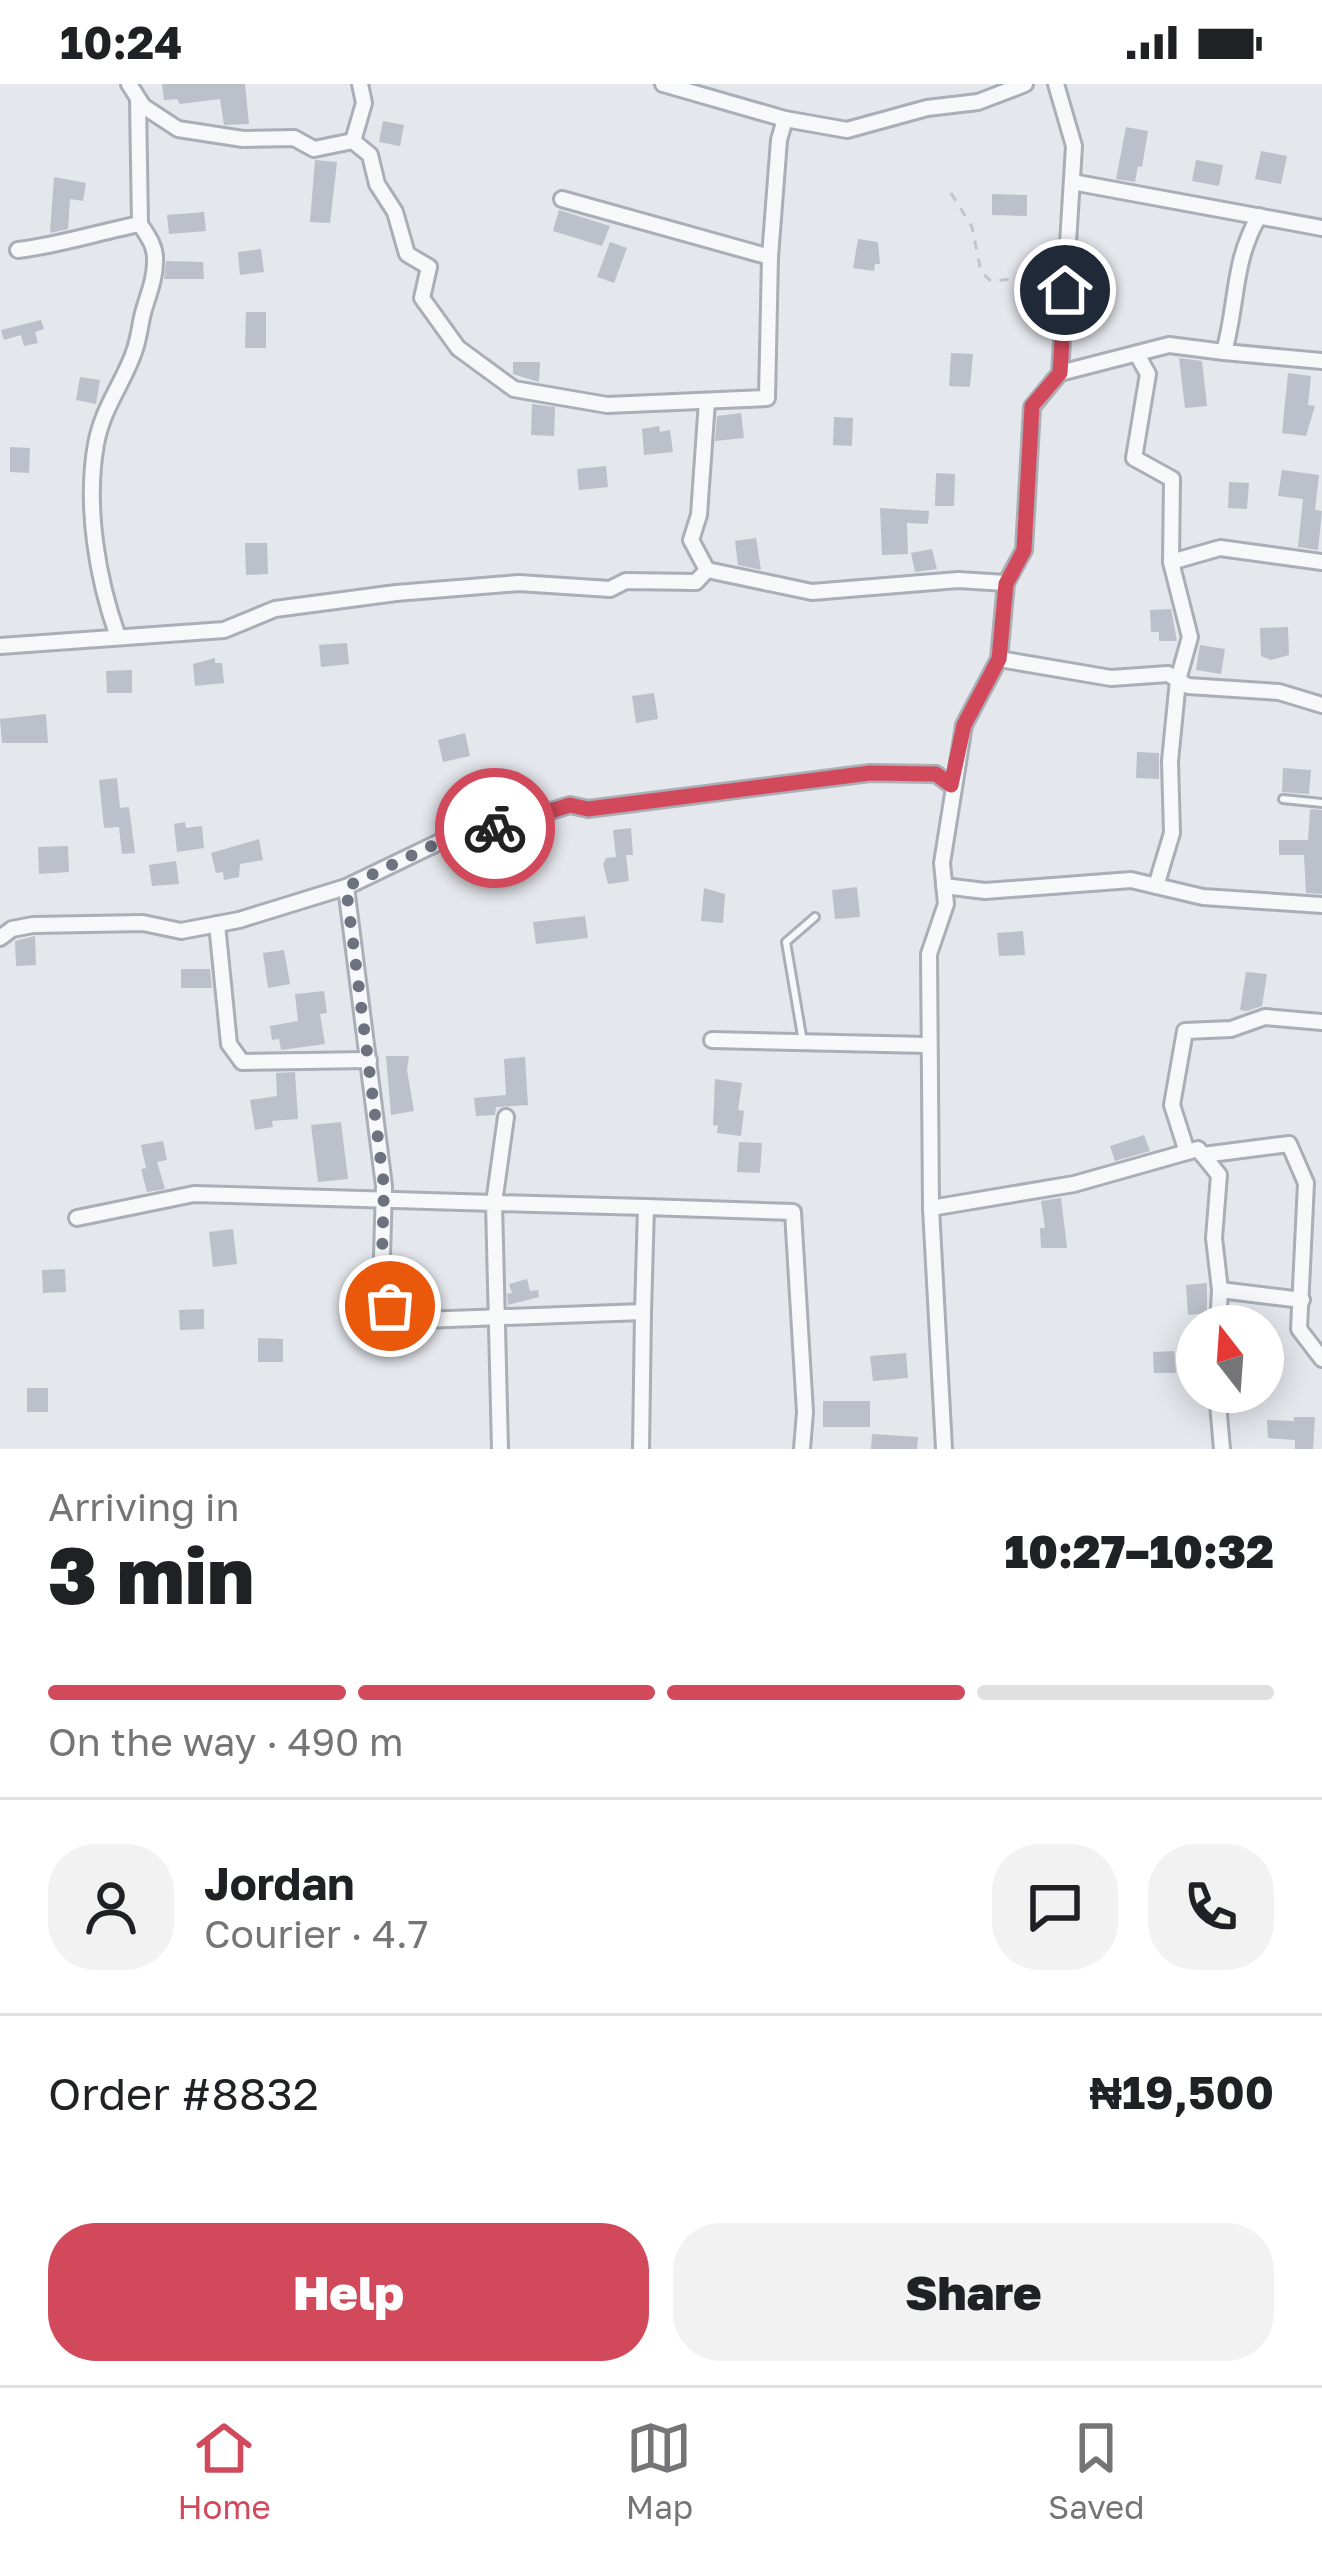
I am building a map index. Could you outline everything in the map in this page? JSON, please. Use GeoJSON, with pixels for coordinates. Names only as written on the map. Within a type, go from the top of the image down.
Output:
{"type":"FeatureCollection","features":[{"type":"Feature","properties":{"kind":"street"},"geometry":{"type":"LineString","coordinates":[[129,84],[160,120],[178,128],[243,139],[294,138],[314,149],[353,141]]}},
{"type":"Feature","properties":{"kind":"street"},"geometry":{"type":"LineString","coordinates":[[353,141],[364,104],[360,84]]}},
{"type":"Feature","properties":{"kind":"street"},"geometry":{"type":"LineString","coordinates":[[664,84],[785,119],[847,130],[927,108],[978,102],[1025,84]]}},
{"type":"Feature","properties":{"kind":"street"},"geometry":{"type":"LineString","coordinates":[[944,1449],[931,1208],[929,954],[946,904],[942,863],[964,725],[999,659],[1006,584],[1024,550],[1032,406],[1060,373],[1074,146],[1055,84]]}},
{"type":"Feature","properties":{"kind":"street"},"geometry":{"type":"LineString","coordinates":[[118,637],[97,553],[94,480],[96,444],[112,394],[135,352],[152,287],[153,245],[140,224],[139,100]]}},
{"type":"Feature","properties":{"kind":"street"},"geometry":{"type":"LineString","coordinates":[[353,141],[370,155],[407,254],[429,267],[422,298],[458,348],[514,388],[607,405],[767,398],[770,257],[779,140],[785,119]]}},
{"type":"Feature","properties":{"kind":"street"},"geometry":{"type":"LineString","coordinates":[[1072,182],[1322,228]]}},
{"type":"Feature","properties":{"kind":"street"},"geometry":{"type":"LineString","coordinates":[[562,199],[770,257]]}},
{"type":"Feature","properties":{"kind":"street"},"geometry":{"type":"LineString","coordinates":[[1224,352],[1241,248],[1259,216]]}},
{"type":"Feature","properties":{"kind":"street"},"geometry":{"type":"LineString","coordinates":[[18,250],[55,246],[140,224]]}},
{"type":"Feature","properties":{"kind":"street"},"geometry":{"type":"LineString","coordinates":[[1060,373],[1169,345],[1322,361]]}},
{"type":"Feature","properties":{"kind":"street"},"geometry":{"type":"LineString","coordinates":[[1138,356],[1148,374],[1134,458],[1172,479],[1171,562],[1190,638],[1178,680],[1170,761],[1172,833],[1156,886]]}},
{"type":"Feature","properties":{"kind":"street"},"geometry":{"type":"LineString","coordinates":[[706,401],[699,515],[692,540],[707,570]]}},
{"type":"Feature","properties":{"kind":"street"},"geometry":{"type":"LineString","coordinates":[[1171,562],[1220,548],[1322,562]]}},
{"type":"Feature","properties":{"kind":"street"},"geometry":{"type":"LineString","coordinates":[[0,646],[224,630],[275,609],[396,593],[519,583],[610,589],[626,580],[696,582],[707,570]]}},
{"type":"Feature","properties":{"kind":"street"},"geometry":{"type":"LineString","coordinates":[[707,570],[812,592],[958,580],[1006,584]]}},
{"type":"Feature","properties":{"kind":"street"},"geometry":{"type":"LineString","coordinates":[[999,659],[1111,678],[1168,674],[1189,686],[1279,692],[1322,705]]}},
{"type":"Feature","properties":{"kind":"street"},"geometry":{"type":"LineString","coordinates":[[0,938],[11,929],[33,925],[143,923],[182,931],[217,924],[346,887],[450,837],[494,829],[570,805],[588,809],[870,773],[936,774],[951,785]]}},
{"type":"Feature","properties":{"kind":"street"},"geometry":{"type":"LineString","coordinates":[[944,886],[985,891],[1131,880],[1203,897],[1322,905]]}},
{"type":"Feature","properties":{"kind":"street"},"geometry":{"type":"LineString","coordinates":[[346,887],[384,1202],[381,1292],[390,1306],[400,1316],[422,1319],[643,1312]]}},
{"type":"Feature","properties":{"kind":"street"},"geometry":{"type":"LineString","coordinates":[[217,924],[229,1044],[242,1062],[368,1060]]}},
{"type":"Feature","properties":{"kind":"street"},"geometry":{"type":"LineString","coordinates":[[1219,1305],[1214,1238],[1219,1174],[1195,1154],[1172,1106],[1185,1031],[1231,1029],[1265,1018],[1322,1022]]}},
{"type":"Feature","properties":{"kind":"street"},"geometry":{"type":"LineString","coordinates":[[712,1040],[927,1045]]}},
{"type":"Feature","properties":{"kind":"street"},"geometry":{"type":"LineString","coordinates":[[500,1449],[494,1203],[506,1117]]}},
{"type":"Feature","properties":{"kind":"street"},"geometry":{"type":"LineString","coordinates":[[931,1208],[1074,1184],[1195,1154],[1289,1144],[1306,1184],[1299,1329],[1322,1359]]}},
{"type":"Feature","properties":{"kind":"street"},"geometry":{"type":"LineString","coordinates":[[77,1218],[194,1194],[794,1212],[805,1412],[802,1449]]}},
{"type":"Feature","properties":{"kind":"street"},"geometry":{"type":"LineString","coordinates":[[641,1449],[646,1207]]}},
{"type":"Feature","properties":{"kind":"street"},"geometry":{"type":"LineString","coordinates":[[1305,1232],[1322,1232]]}},
{"type":"Feature","properties":{"kind":"street"},"geometry":{"type":"LineString","coordinates":[[1220,1290],[1302,1300]]}},
{"type":"Feature","properties":{"kind":"street"},"geometry":{"type":"LineString","coordinates":[[1219,1413],[1222,1449]]}},
{"type":"Feature","properties":{"kind":"lane"},"geometry":{"type":"LineString","coordinates":[[1283,799],[1322,803]]}},
{"type":"Feature","properties":{"kind":"lane"},"geometry":{"type":"LineString","coordinates":[[803,1042],[786,942],[815,917]]}},
{"type":"Feature","properties":{"kind":"path"},"geometry":{"type":"LineString","coordinates":[[951,193],[972,227],[981,272],[992,281],[1043,276],[1065,290]]}},
{"type":"Feature","properties":{"kind":"building"},"geometry":{"type":"Polygon","coordinates":[[[162,84],[245,84],[249,124],[224,125],[220,99],[180,104],[177,99],[164,100],[162,84]]]}},
{"type":"Feature","properties":{"kind":"building"},"geometry":{"type":"Polygon","coordinates":[[[383,121],[404,125],[400,146],[379,142],[383,121]]]}},
{"type":"Feature","properties":{"kind":"building"},"geometry":{"type":"Polygon","coordinates":[[[1126,127],[1148,131],[1135,182],[1116,179],[1126,127]]]}},
{"type":"Feature","properties":{"kind":"building"},"geometry":{"type":"Polygon","coordinates":[[[1261,151],[1287,156],[1281,184],[1255,179],[1261,151]]]}},
{"type":"Feature","properties":{"kind":"building"},"geometry":{"type":"Polygon","coordinates":[[[315,160],[337,162],[330,223],[310,222],[315,160]]]}},
{"type":"Feature","properties":{"kind":"building"},"geometry":{"type":"Polygon","coordinates":[[[1196,160],[1223,165],[1219,186],[1192,181],[1196,160]]]}},
{"type":"Feature","properties":{"kind":"building"},"geometry":{"type":"Polygon","coordinates":[[[54,177],[86,183],[83,201],[70,199],[68,229],[50,233],[54,177]]]}},
{"type":"Feature","properties":{"kind":"building"},"geometry":{"type":"Polygon","coordinates":[[[992,194],[1027,195],[1027,216],[992,215],[992,194]]]}},
{"type":"Feature","properties":{"kind":"building"},"geometry":{"type":"Polygon","coordinates":[[[559,210],[610,226],[602,246],[553,231],[559,210]]]}},
{"type":"Feature","properties":{"kind":"building"},"geometry":{"type":"Polygon","coordinates":[[[204,212],[206,231],[169,234],[167,215],[204,212]]]}},
{"type":"Feature","properties":{"kind":"building"},"geometry":{"type":"Polygon","coordinates":[[[858,239],[878,242],[880,264],[875,264],[874,271],[853,268],[858,239]]]}},
{"type":"Feature","properties":{"kind":"building"},"geometry":{"type":"Polygon","coordinates":[[[610,242],[627,248],[614,283],[597,277],[610,242]]]}},
{"type":"Feature","properties":{"kind":"building"},"geometry":{"type":"Polygon","coordinates":[[[261,249],[264,272],[240,275],[238,252],[261,249]]]}},
{"type":"Feature","properties":{"kind":"building"},"geometry":{"type":"Polygon","coordinates":[[[166,261],[203,262],[204,279],[164,279],[166,261]]]}},
{"type":"Feature","properties":{"kind":"building"},"geometry":{"type":"Polygon","coordinates":[[[246,312],[266,312],[266,348],[245,348],[246,312]]]}},
{"type":"Feature","properties":{"kind":"building"},"geometry":{"type":"Polygon","coordinates":[[[41,320],[44,329],[35,332],[38,343],[24,346],[21,335],[4,340],[1,330],[41,320]]]}},
{"type":"Feature","properties":{"kind":"building"},"geometry":{"type":"Polygon","coordinates":[[[951,353],[973,354],[970,387],[949,386],[951,353]]]}},
{"type":"Feature","properties":{"kind":"building"},"geometry":{"type":"Polygon","coordinates":[[[1179,358],[1202,361],[1207,406],[1185,408],[1179,358]]]}},
{"type":"Feature","properties":{"kind":"building"},"geometry":{"type":"Polygon","coordinates":[[[513,362],[540,362],[539,382],[513,374],[513,362]]]}},
{"type":"Feature","properties":{"kind":"building"},"geometry":{"type":"Polygon","coordinates":[[[1288,373],[1311,376],[1308,405],[1315,406],[1306,436],[1282,433],[1288,373]]]}},
{"type":"Feature","properties":{"kind":"building"},"geometry":{"type":"Polygon","coordinates":[[[80,377],[100,380],[96,404],[76,400],[80,377]]]}},
{"type":"Feature","properties":{"kind":"building"},"geometry":{"type":"Polygon","coordinates":[[[532,404],[555,407],[554,436],[531,435],[532,404]]]}},
{"type":"Feature","properties":{"kind":"building"},"geometry":{"type":"Polygon","coordinates":[[[741,413],[744,438],[715,441],[717,416],[741,413]]]}},
{"type":"Feature","properties":{"kind":"building"},"geometry":{"type":"Polygon","coordinates":[[[834,417],[853,418],[852,446],[833,445],[834,417]]]}},
{"type":"Feature","properties":{"kind":"building"},"geometry":{"type":"Polygon","coordinates":[[[659,426],[660,432],[670,430],[673,452],[644,455],[642,429],[659,426]]]}},
{"type":"Feature","properties":{"kind":"building"},"geometry":{"type":"Polygon","coordinates":[[[10,447],[30,448],[29,473],[10,472],[10,447]]]}},
{"type":"Feature","properties":{"kind":"building"},"geometry":{"type":"Polygon","coordinates":[[[606,466],[608,487],[579,490],[577,469],[606,466]]]}},
{"type":"Feature","properties":{"kind":"building"},"geometry":{"type":"Polygon","coordinates":[[[1282,470],[1319,475],[1318,550],[1298,547],[1303,499],[1278,496],[1282,470]]]}},
{"type":"Feature","properties":{"kind":"building"},"geometry":{"type":"Polygon","coordinates":[[[936,473],[955,474],[954,506],[935,506],[936,473]]]}},
{"type":"Feature","properties":{"kind":"building"},"geometry":{"type":"Polygon","coordinates":[[[1229,482],[1249,483],[1247,509],[1228,508],[1229,482]]]}},
{"type":"Feature","properties":{"kind":"building"},"geometry":{"type":"Polygon","coordinates":[[[880,508],[929,511],[928,524],[907,523],[908,554],[882,555],[880,508]]]}},
{"type":"Feature","properties":{"kind":"building"},"geometry":{"type":"Polygon","coordinates":[[[756,538],[761,570],[738,565],[735,541],[756,538]]]}},
{"type":"Feature","properties":{"kind":"building"},"geometry":{"type":"Polygon","coordinates":[[[245,543],[267,543],[268,574],[246,575],[245,543]]]}},
{"type":"Feature","properties":{"kind":"building"},"geometry":{"type":"Polygon","coordinates":[[[932,549],[937,569],[915,572],[911,553],[932,549]]]}},
{"type":"Feature","properties":{"kind":"building"},"geometry":{"type":"Polygon","coordinates":[[[1171,609],[1177,641],[1159,641],[1159,632],[1151,632],[1150,610],[1171,609]]]}},
{"type":"Feature","properties":{"kind":"building"},"geometry":{"type":"Polygon","coordinates":[[[1288,627],[1289,655],[1271,660],[1261,656],[1260,628],[1288,627]]]}},
{"type":"Feature","properties":{"kind":"building"},"geometry":{"type":"Polygon","coordinates":[[[347,643],[349,664],[321,667],[319,645],[347,643]]]}},
{"type":"Feature","properties":{"kind":"building"},"geometry":{"type":"Polygon","coordinates":[[[1200,645],[1225,649],[1221,674],[1196,670],[1200,645]]]}},
{"type":"Feature","properties":{"kind":"building"},"geometry":{"type":"Polygon","coordinates":[[[215,658],[215,663],[222,663],[224,683],[195,686],[193,664],[215,658]]]}},
{"type":"Feature","properties":{"kind":"building"},"geometry":{"type":"Polygon","coordinates":[[[132,670],[132,693],[107,693],[106,671],[132,670]]]}},
{"type":"Feature","properties":{"kind":"building"},"geometry":{"type":"Polygon","coordinates":[[[654,693],[658,719],[636,723],[632,696],[654,693]]]}},
{"type":"Feature","properties":{"kind":"building"},"geometry":{"type":"Polygon","coordinates":[[[46,714],[48,743],[2,743],[0,719],[46,714]]]}},
{"type":"Feature","properties":{"kind":"building"},"geometry":{"type":"Polygon","coordinates":[[[465,733],[470,756],[443,762],[438,740],[465,733]]]}},
{"type":"Feature","properties":{"kind":"building"},"geometry":{"type":"Polygon","coordinates":[[[1137,752],[1159,753],[1159,779],[1136,778],[1137,752]]]}},
{"type":"Feature","properties":{"kind":"building"},"geometry":{"type":"Polygon","coordinates":[[[1283,768],[1311,770],[1309,794],[1282,792],[1283,768]]]}},
{"type":"Feature","properties":{"kind":"building"},"geometry":{"type":"Polygon","coordinates":[[[117,778],[120,808],[129,807],[135,853],[122,854],[119,827],[104,828],[99,780],[117,778]]]}},
{"type":"Feature","properties":{"kind":"building"},"geometry":{"type":"Polygon","coordinates":[[[1310,809],[1322,810],[1322,894],[1306,893],[1304,855],[1279,855],[1279,840],[1308,840],[1310,809]]]}},
{"type":"Feature","properties":{"kind":"building"},"geometry":{"type":"Polygon","coordinates":[[[185,822],[186,828],[202,826],[204,848],[177,852],[174,824],[185,822]]]}},
{"type":"Feature","properties":{"kind":"building"},"geometry":{"type":"Polygon","coordinates":[[[631,828],[633,855],[626,855],[629,881],[608,884],[603,864],[606,858],[616,857],[613,830],[631,828]]]}},
{"type":"Feature","properties":{"kind":"building"},"geometry":{"type":"Polygon","coordinates":[[[259,839],[263,860],[240,864],[239,877],[224,880],[223,872],[216,873],[211,853],[259,839]]]}},
{"type":"Feature","properties":{"kind":"building"},"geometry":{"type":"Polygon","coordinates":[[[68,846],[69,872],[39,874],[38,847],[68,846]]]}},
{"type":"Feature","properties":{"kind":"building"},"geometry":{"type":"Polygon","coordinates":[[[176,861],[179,884],[152,886],[149,865],[176,861]]]}},
{"type":"Feature","properties":{"kind":"building"},"geometry":{"type":"Polygon","coordinates":[[[857,887],[860,917],[835,919],[832,890],[857,887]]]}},
{"type":"Feature","properties":{"kind":"building"},"geometry":{"type":"Polygon","coordinates":[[[704,888],[725,894],[723,923],[701,921],[704,888]]]}},
{"type":"Feature","properties":{"kind":"building"},"geometry":{"type":"Polygon","coordinates":[[[585,916],[588,938],[536,944],[533,922],[585,916]]]}},
{"type":"Feature","properties":{"kind":"building"},"geometry":{"type":"Polygon","coordinates":[[[1023,931],[1025,955],[999,956],[997,933],[1023,931]]]}},
{"type":"Feature","properties":{"kind":"building"},"geometry":{"type":"Polygon","coordinates":[[[35,936],[36,965],[16,966],[15,941],[35,936]]]}},
{"type":"Feature","properties":{"kind":"building"},"geometry":{"type":"Polygon","coordinates":[[[284,950],[290,984],[268,988],[263,953],[284,950]]]}},
{"type":"Feature","properties":{"kind":"building"},"geometry":{"type":"Polygon","coordinates":[[[181,969],[210,969],[212,988],[181,988],[181,969]]]}},
{"type":"Feature","properties":{"kind":"building"},"geometry":{"type":"Polygon","coordinates":[[[1246,972],[1267,974],[1262,1006],[1247,1011],[1240,1010],[1246,972]]]}},
{"type":"Feature","properties":{"kind":"building"},"geometry":{"type":"Polygon","coordinates":[[[324,991],[327,1013],[320,1014],[325,1044],[281,1050],[279,1039],[272,1040],[270,1026],[298,1021],[295,994],[324,991]]]}},
{"type":"Feature","properties":{"kind":"building"},"geometry":{"type":"Polygon","coordinates":[[[386,1056],[409,1056],[414,1111],[391,1115],[386,1056]]]}},
{"type":"Feature","properties":{"kind":"building"},"geometry":{"type":"Polygon","coordinates":[[[525,1057],[528,1105],[496,1107],[495,1115],[476,1116],[474,1098],[506,1095],[504,1059],[525,1057]]]}},
{"type":"Feature","properties":{"kind":"building"},"geometry":{"type":"Polygon","coordinates":[[[295,1072],[298,1119],[272,1121],[273,1127],[255,1130],[250,1100],[277,1096],[276,1073],[295,1072]]]}},
{"type":"Feature","properties":{"kind":"building"},"geometry":{"type":"Polygon","coordinates":[[[715,1079],[742,1083],[741,1136],[717,1133],[718,1126],[713,1125],[715,1079]]]}},
{"type":"Feature","properties":{"kind":"building"},"geometry":{"type":"Polygon","coordinates":[[[341,1122],[348,1179],[318,1182],[311,1125],[341,1122]]]}},
{"type":"Feature","properties":{"kind":"building"},"geometry":{"type":"Polygon","coordinates":[[[1144,1135],[1150,1151],[1115,1161],[1110,1146],[1144,1135]]]}},
{"type":"Feature","properties":{"kind":"building"},"geometry":{"type":"Polygon","coordinates":[[[163,1141],[167,1160],[157,1162],[165,1189],[147,1192],[141,1145],[163,1141]]]}},
{"type":"Feature","properties":{"kind":"building"},"geometry":{"type":"Polygon","coordinates":[[[739,1142],[762,1143],[760,1173],[737,1172],[739,1142]]]}},
{"type":"Feature","properties":{"kind":"building"},"geometry":{"type":"Polygon","coordinates":[[[1061,1198],[1067,1248],[1041,1248],[1040,1228],[1045,1228],[1041,1201],[1061,1198]]]}},
{"type":"Feature","properties":{"kind":"building"},"geometry":{"type":"Polygon","coordinates":[[[233,1229],[237,1264],[213,1267],[209,1232],[233,1229]]]}},
{"type":"Feature","properties":{"kind":"building"},"geometry":{"type":"Polygon","coordinates":[[[65,1269],[66,1292],[43,1293],[42,1270],[65,1269]]]}},
{"type":"Feature","properties":{"kind":"building"},"geometry":{"type":"Polygon","coordinates":[[[527,1279],[530,1291],[538,1290],[539,1297],[508,1305],[509,1284],[527,1279]]]}},
{"type":"Feature","properties":{"kind":"building"},"geometry":{"type":"Polygon","coordinates":[[[1207,1283],[1207,1305],[1187,1305],[1186,1285],[1207,1283]]]}},
{"type":"Feature","properties":{"kind":"building"},"geometry":{"type":"Polygon","coordinates":[[[204,1309],[204,1329],[180,1330],[179,1310],[204,1309]]]}},
{"type":"Feature","properties":{"kind":"building"},"geometry":{"type":"Polygon","coordinates":[[[258,1338],[283,1339],[283,1362],[258,1362],[258,1338]]]}},
{"type":"Feature","properties":{"kind":"building"},"geometry":{"type":"Polygon","coordinates":[[[1174,1351],[1176,1373],[1154,1373],[1153,1352],[1174,1351]]]}},
{"type":"Feature","properties":{"kind":"building"},"geometry":{"type":"Polygon","coordinates":[[[906,1353],[908,1378],[873,1381],[870,1356],[906,1353]]]}},
{"type":"Feature","properties":{"kind":"building"},"geometry":{"type":"Polygon","coordinates":[[[27,1388],[48,1388],[48,1412],[27,1412],[27,1388]]]}},
{"type":"Feature","properties":{"kind":"building"},"geometry":{"type":"Polygon","coordinates":[[[823,1401],[870,1401],[870,1427],[823,1427],[823,1401]]]}},
{"type":"Feature","properties":{"kind":"building"},"geometry":{"type":"Polygon","coordinates":[[[1294,1417],[1315,1417],[1313,1449],[1295,1449],[1295,1440],[1268,1438],[1267,1420],[1294,1421],[1294,1417]]]}},
{"type":"Feature","properties":{"kind":"building"},"geometry":{"type":"Polygon","coordinates":[[[872,1434],[918,1437],[917,1449],[871,1449],[872,1434]]]}},
{"type":"Feature","properties":{"kind":"way so far"},"geometry":{"type":"LineString","coordinates":[[390,1306],[381,1292],[384,1186],[346,887],[450,837],[495,828]]}},
{"type":"Feature","properties":{"kind":"route"},"geometry":{"type":"LineString","coordinates":[[495,828],[570,805],[588,809],[870,773],[936,774],[951,785],[964,725],[999,659],[1006,584],[1024,550],[1032,406],[1060,373],[1065,290]]}}]}
